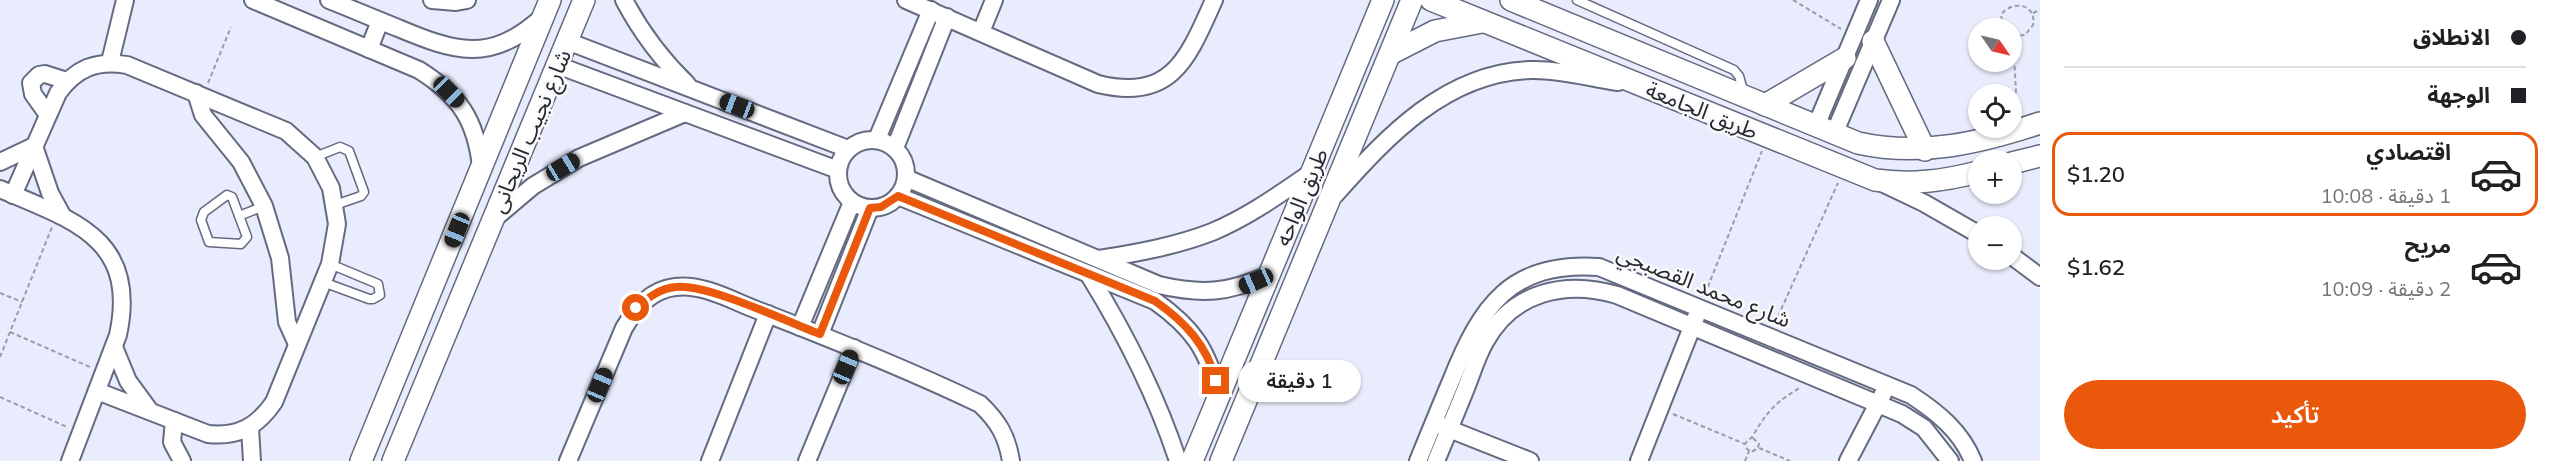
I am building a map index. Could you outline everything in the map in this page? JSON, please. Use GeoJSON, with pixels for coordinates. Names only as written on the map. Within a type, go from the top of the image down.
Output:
{"type":"FeatureCollection","features":[{"type":"Feature","properties":{"kind":"street"},"geometry":{"type":"LineString","coordinates":[[110,62],[125,0]]}},
{"type":"Feature","properties":{"kind":"street"},"geometry":{"type":"LineString","coordinates":[[253,0],[419,70],[440,83],[458,100],[471,122],[479,145],[482,170]]}},
{"type":"Feature","properties":{"kind":"street"},"geometry":{"type":"LineString","coordinates":[[329,0],[433,43],[456,49],[480,50],[504,44],[525,33],[547,8]]}},
{"type":"Feature","properties":{"kind":"street"},"geometry":{"type":"LineString","coordinates":[[432,0],[448,2],[467,0]]}},
{"type":"Feature","properties":{"kind":"street","name":"شارع نجيب الريحانى"},"geometry":{"type":"LineString","coordinates":[[395,459],[584,0]]}},
{"type":"Feature","properties":{"kind":"street"},"geometry":{"type":"LineString","coordinates":[[624,0],[639,27],[663,60],[692,89]]}},
{"type":"Feature","properties":{"kind":"street"},"geometry":{"type":"LineString","coordinates":[[906,0],[1098,84],[1120,89],[1143,88],[1164,79],[1181,65],[1194,46],[1214,0]]}},
{"type":"Feature","properties":{"kind":"street"},"geometry":{"type":"LineString","coordinates":[[981,32],[994,0]]}},
{"type":"Feature","properties":{"kind":"street","name":"طريق الواحه"},"geometry":{"type":"LineString","coordinates":[[1192,461],[1383,0]]}},
{"type":"Feature","properties":{"kind":"street","name":"طريق الواحه"},"geometry":{"type":"LineString","coordinates":[[1221,461],[1412,0]]}},
{"type":"Feature","properties":{"kind":"street","name":"طريق الجامعة"},"geometry":{"type":"LineString","coordinates":[[1431,0],[1875,180],[1914,184],[1968,174]]}},
{"type":"Feature","properties":{"kind":"street","name":"طريق الجامعة"},"geometry":{"type":"LineString","coordinates":[[1511,0],[1534,4],[1755,101],[1825,130],[1880,148],[1925,150],[1987,138]]}},
{"type":"Feature","properties":{"kind":"street"},"geometry":{"type":"LineString","coordinates":[[1755,101],[1845,58],[1882,21],[1891,0]]}},
{"type":"Feature","properties":{"kind":"street"},"geometry":{"type":"LineString","coordinates":[[1825,130],[1863,39],[1867,6]]}},
{"type":"Feature","properties":{"kind":"street"},"geometry":{"type":"LineString","coordinates":[[1867,6],[1882,21]]}},
{"type":"Feature","properties":{"kind":"street","name":"شارع نجيب الريحانى"},"geometry":{"type":"LineString","coordinates":[[361,461],[547,8]]}},
{"type":"Feature","properties":{"kind":"street"},"geometry":{"type":"LineString","coordinates":[[877,139],[931,10]]}},
{"type":"Feature","properties":{"kind":"street"},"geometry":{"type":"LineString","coordinates":[[895,148],[947,17]]}},
{"type":"Feature","properties":{"kind":"street"},"geometry":{"type":"LineString","coordinates":[[369,49],[380,21]]}},
{"type":"Feature","properties":{"kind":"street"},"geometry":{"type":"LineString","coordinates":[[1390,54],[1435,31],[1484,21]]}},
{"type":"Feature","properties":{"kind":"street"},"geometry":{"type":"LineString","coordinates":[[1863,39],[1925,150]]}},
{"type":"Feature","properties":{"kind":"street"},"geometry":{"type":"LineString","coordinates":[[567,42],[848,149]]}},
{"type":"Feature","properties":{"kind":"street"},"geometry":{"type":"LineString","coordinates":[[1825,130],[1845,58]]}},
{"type":"Feature","properties":{"kind":"street"},"geometry":{"type":"LineString","coordinates":[[70,461],[81,434],[97,391],[114,347],[123,314],[118,274],[109,255],[96,238],[81,225],[6,192],[34,146],[58,93],[66,81],[86,67],[110,62],[127,65],[286,131],[315,157],[332,188],[337,224],[330,264],[274,402],[264,417],[250,428],[237,433],[216,435],[97,391]]}},
{"type":"Feature","properties":{"kind":"street"},"geometry":{"type":"LineString","coordinates":[[557,65],[838,170]]}},
{"type":"Feature","properties":{"kind":"street"},"geometry":{"type":"LineString","coordinates":[[1328,202],[1386,139],[1413,116],[1471,82],[1502,72],[1534,70],[1640,85]]}},
{"type":"Feature","properties":{"kind":"street"},"geometry":{"type":"LineString","coordinates":[[48,115],[33,94],[32,83],[39,75],[45,74],[66,81]]}},
{"type":"Feature","properties":{"kind":"street"},"geometry":{"type":"LineString","coordinates":[[200,94],[204,114],[241,162],[264,206],[280,258],[287,322],[297,344]]}},
{"type":"Feature","properties":{"kind":"street"},"geometry":{"type":"LineString","coordinates":[[492,221],[533,186],[579,158],[685,113]]}},
{"type":"Feature","properties":{"kind":"street","name":"طريق الجامعة"},"geometry":{"type":"LineString","coordinates":[[2022,129],[2040,123]]}},
{"type":"Feature","properties":{"kind":"street"},"geometry":{"type":"LineString","coordinates":[[877,139],[895,148],[902,156],[906,167],[906,178],[898,196],[881,207],[870,208],[852,201],[841,188],[838,170],[848,149],[862,141],[877,139]]}},
{"type":"Feature","properties":{"kind":"street"},"geometry":{"type":"LineString","coordinates":[[0,162],[34,146]]}},
{"type":"Feature","properties":{"kind":"street"},"geometry":{"type":"LineString","coordinates":[[34,146],[50,193],[60,214]]}},
{"type":"Feature","properties":{"kind":"street"},"geometry":{"type":"LineString","coordinates":[[2022,160],[2040,156]]}},
{"type":"Feature","properties":{"kind":"street"},"geometry":{"type":"LineString","coordinates":[[1099,259],[1156,249],[1212,232],[1264,206],[1312,172]]}},
{"type":"Feature","properties":{"kind":"street"},"geometry":{"type":"LineString","coordinates":[[906,178],[1159,285],[1187,292],[1215,292],[1243,287],[1269,275]]}},
{"type":"Feature","properties":{"kind":"street"},"geometry":{"type":"LineString","coordinates":[[1875,180],[1924,203],[1968,228]]}},
{"type":"Feature","properties":{"kind":"street"},"geometry":{"type":"LineString","coordinates":[[898,196],[1155,301],[1179,318],[1199,341],[1212,367],[1219,396]]}},
{"type":"Feature","properties":{"kind":"street"},"geometry":{"type":"LineString","coordinates":[[800,327],[852,201]]}},
{"type":"Feature","properties":{"kind":"street"},"geometry":{"type":"LineString","coordinates":[[820,334],[870,208]]}},
{"type":"Feature","properties":{"kind":"street"},"geometry":{"type":"LineString","coordinates":[[2022,264],[2040,277]]}},
{"type":"Feature","properties":{"kind":"street","name":"شارع محمد القصبجي"},"geometry":{"type":"LineString","coordinates":[[1436,461],[1441,426],[1468,338],[1480,318],[1512,286],[1532,275],[1554,268],[1576,265],[1599,267],[1911,395],[1932,409],[1962,440],[1973,461]]}},
{"type":"Feature","properties":{"kind":"street"},"geometry":{"type":"LineString","coordinates":[[1089,275],[1119,323],[1145,373],[1178,461]]}},
{"type":"Feature","properties":{"kind":"street"},"geometry":{"type":"LineString","coordinates":[[568,461],[624,327],[636,308],[653,294],[675,287],[698,288],[768,314],[854,348],[980,404],[997,420],[1008,441],[1011,461]]}},
{"type":"Feature","properties":{"kind":"street","name":"شارع محمد القصبجي"},"geometry":{"type":"LineString","coordinates":[[1418,461],[1441,426],[1485,341],[1498,323],[1532,297],[1553,290],[1574,287],[1596,289],[1878,403],[1924,428],[1950,461]]}},
{"type":"Feature","properties":{"kind":"street"},"geometry":{"type":"LineString","coordinates":[[432,291],[459,301]]}},
{"type":"Feature","properties":{"kind":"street"},"geometry":{"type":"LineString","coordinates":[[1639,461],[1700,308]]}},
{"type":"Feature","properties":{"kind":"street"},"geometry":{"type":"LineString","coordinates":[[710,461],[768,314]]}},
{"type":"Feature","properties":{"kind":"street"},"geometry":{"type":"LineString","coordinates":[[114,347],[129,381],[151,412]]}},
{"type":"Feature","properties":{"kind":"street"},"geometry":{"type":"LineString","coordinates":[[807,461],[854,348]]}},
{"type":"Feature","properties":{"kind":"street"},"geometry":{"type":"LineString","coordinates":[[1848,461],[1888,385]]}},
{"type":"Feature","properties":{"kind":"street"},"geometry":{"type":"LineString","coordinates":[[174,421],[172,442],[182,461]]}},
{"type":"Feature","properties":{"kind":"street"},"geometry":{"type":"LineString","coordinates":[[1441,426],[1530,461]]}},
{"type":"Feature","properties":{"kind":"street"},"geometry":{"type":"LineString","coordinates":[[250,428],[252,461]]}},
{"type":"Feature","properties":{"kind":"lane"},"geometry":{"type":"LineString","coordinates":[[1577,0],[1734,70],[1755,101]]}},
{"type":"Feature","properties":{"kind":"lane"},"geometry":{"type":"LineString","coordinates":[[315,157],[340,147],[349,151],[364,192],[361,196],[336,205]]}},
{"type":"Feature","properties":{"kind":"lane"},"geometry":{"type":"LineString","coordinates":[[227,195],[232,197],[239,216],[247,237],[243,243],[215,244],[207,240],[201,218],[204,212],[227,195]]}},
{"type":"Feature","properties":{"kind":"lane"},"geometry":{"type":"LineString","coordinates":[[239,216],[264,206]]}},
{"type":"Feature","properties":{"kind":"lane"},"geometry":{"type":"LineString","coordinates":[[323,282],[369,299],[380,295],[378,284],[330,264]]}},
{"type":"Feature","properties":{"kind":"path"},"geometry":{"type":"LineString","coordinates":[[1792,0],[1863,39]]}},
{"type":"Feature","properties":{"kind":"path"},"geometry":{"type":"LineString","coordinates":[[2001,18],[2001,15],[2012,3],[2022,3],[2033,13],[2034,19],[2030,31],[2022,35]]}},
{"type":"Feature","properties":{"kind":"path"},"geometry":{"type":"LineString","coordinates":[[2033,13],[2040,10]]}},
{"type":"Feature","properties":{"kind":"path"},"geometry":{"type":"LineString","coordinates":[[200,94],[231,27]]}},
{"type":"Feature","properties":{"kind":"path"},"geometry":{"type":"LineString","coordinates":[[1700,308],[1768,137]]}},
{"type":"Feature","properties":{"kind":"path"},"geometry":{"type":"LineString","coordinates":[[1769,336],[1844,168]]}},
{"type":"Feature","properties":{"kind":"path"},"geometry":{"type":"LineString","coordinates":[[0,357],[60,214]]}},
{"type":"Feature","properties":{"kind":"path"},"geometry":{"type":"LineString","coordinates":[[0,293],[22,302]]}},
{"type":"Feature","properties":{"kind":"path"},"geometry":{"type":"LineString","coordinates":[[10,332],[104,373]]}},
{"type":"Feature","properties":{"kind":"path"},"geometry":{"type":"LineString","coordinates":[[1753,438],[1761,420],[1773,406],[1817,378]]}},
{"type":"Feature","properties":{"kind":"path"},"geometry":{"type":"LineString","coordinates":[[0,397],[81,434]]}},
{"type":"Feature","properties":{"kind":"path"},"geometry":{"type":"LineString","coordinates":[[1659,409],[1745,444],[1749,451]]}},
{"type":"Feature","properties":{"kind":"path"},"geometry":{"type":"LineString","coordinates":[[1745,444],[1746,440],[1753,438],[1758,441],[1758,447],[1754,451],[1749,451]]}},
{"type":"Feature","properties":{"kind":"path"},"geometry":{"type":"LineString","coordinates":[[1758,447],[1790,461]]}},
{"type":"Feature","properties":{"kind":"path"},"geometry":{"type":"LineString","coordinates":[[1745,461],[1749,451]]}},
{"type":"Feature","properties":{"kind":"route"},"geometry":{"type":"LineString","coordinates":[[636,308],[653,294],[675,287],[698,288],[820,334],[870,208],[881,207],[898,196],[1155,301],[1179,318],[1199,341],[1216,381]]}}]}
